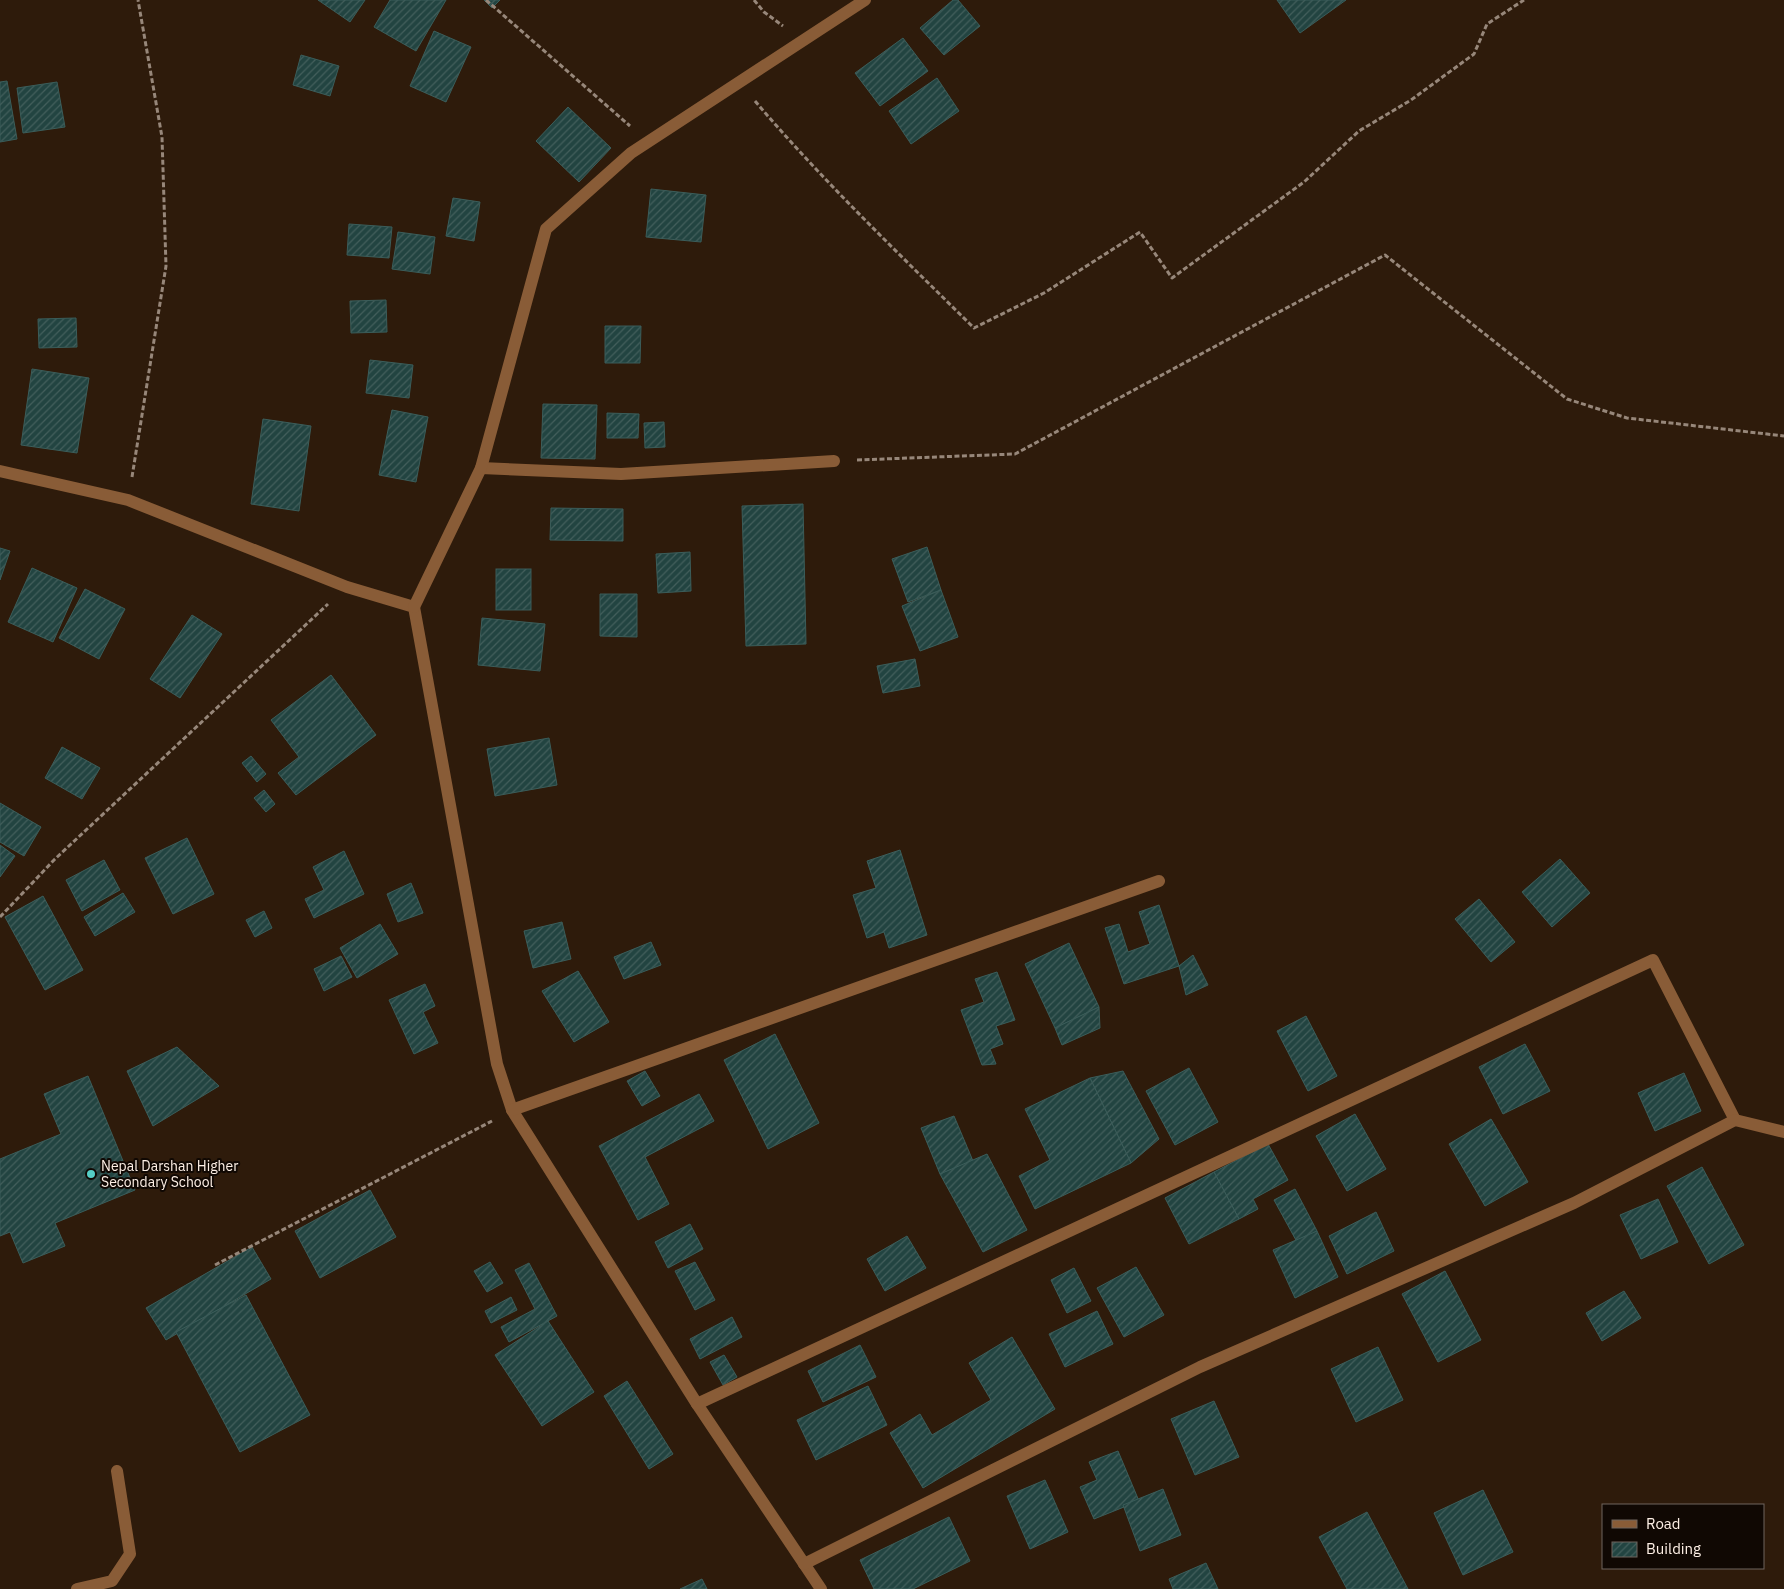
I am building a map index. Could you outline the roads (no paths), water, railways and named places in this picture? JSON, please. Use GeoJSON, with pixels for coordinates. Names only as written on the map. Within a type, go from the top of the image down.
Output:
{"type":"FeatureCollection","features":[{"type":"Feature","properties":{"kind":"street"},"geometry":{"type":"LineString","coordinates":[[821,1589],[697,1404],[512,1110],[498,1064],[414,607],[481,468],[546,229],[631,153],[865,0]]}},
{"type":"Feature","properties":{"kind":"street"},"geometry":{"type":"LineString","coordinates":[[481,468],[621,474],[834,461]]}},
{"type":"Feature","properties":{"kind":"street"},"geometry":{"type":"LineString","coordinates":[[0,471],[128,500],[347,587],[414,607]]}},
{"type":"Feature","properties":{"kind":"street"},"geometry":{"type":"LineString","coordinates":[[512,1110],[1159,881]]}},
{"type":"Feature","properties":{"kind":"street"},"geometry":{"type":"LineString","coordinates":[[697,1404],[1653,960],[1735,1120]]}},
{"type":"Feature","properties":{"kind":"street"},"geometry":{"type":"LineString","coordinates":[[804,1564],[1200,1366],[1574,1204],[1735,1120],[1784,1132]]}},
{"type":"Feature","properties":{"kind":"street"},"geometry":{"type":"LineString","coordinates":[[77,1589],[112,1582],[130,1554],[118,1471]]}},
{"type":"Feature","properties":{"kind":"place","name":"Nepal Darshan Higher Secondary School"},"geometry":{"type":"Point","coordinates":[91,1174]}}]}
